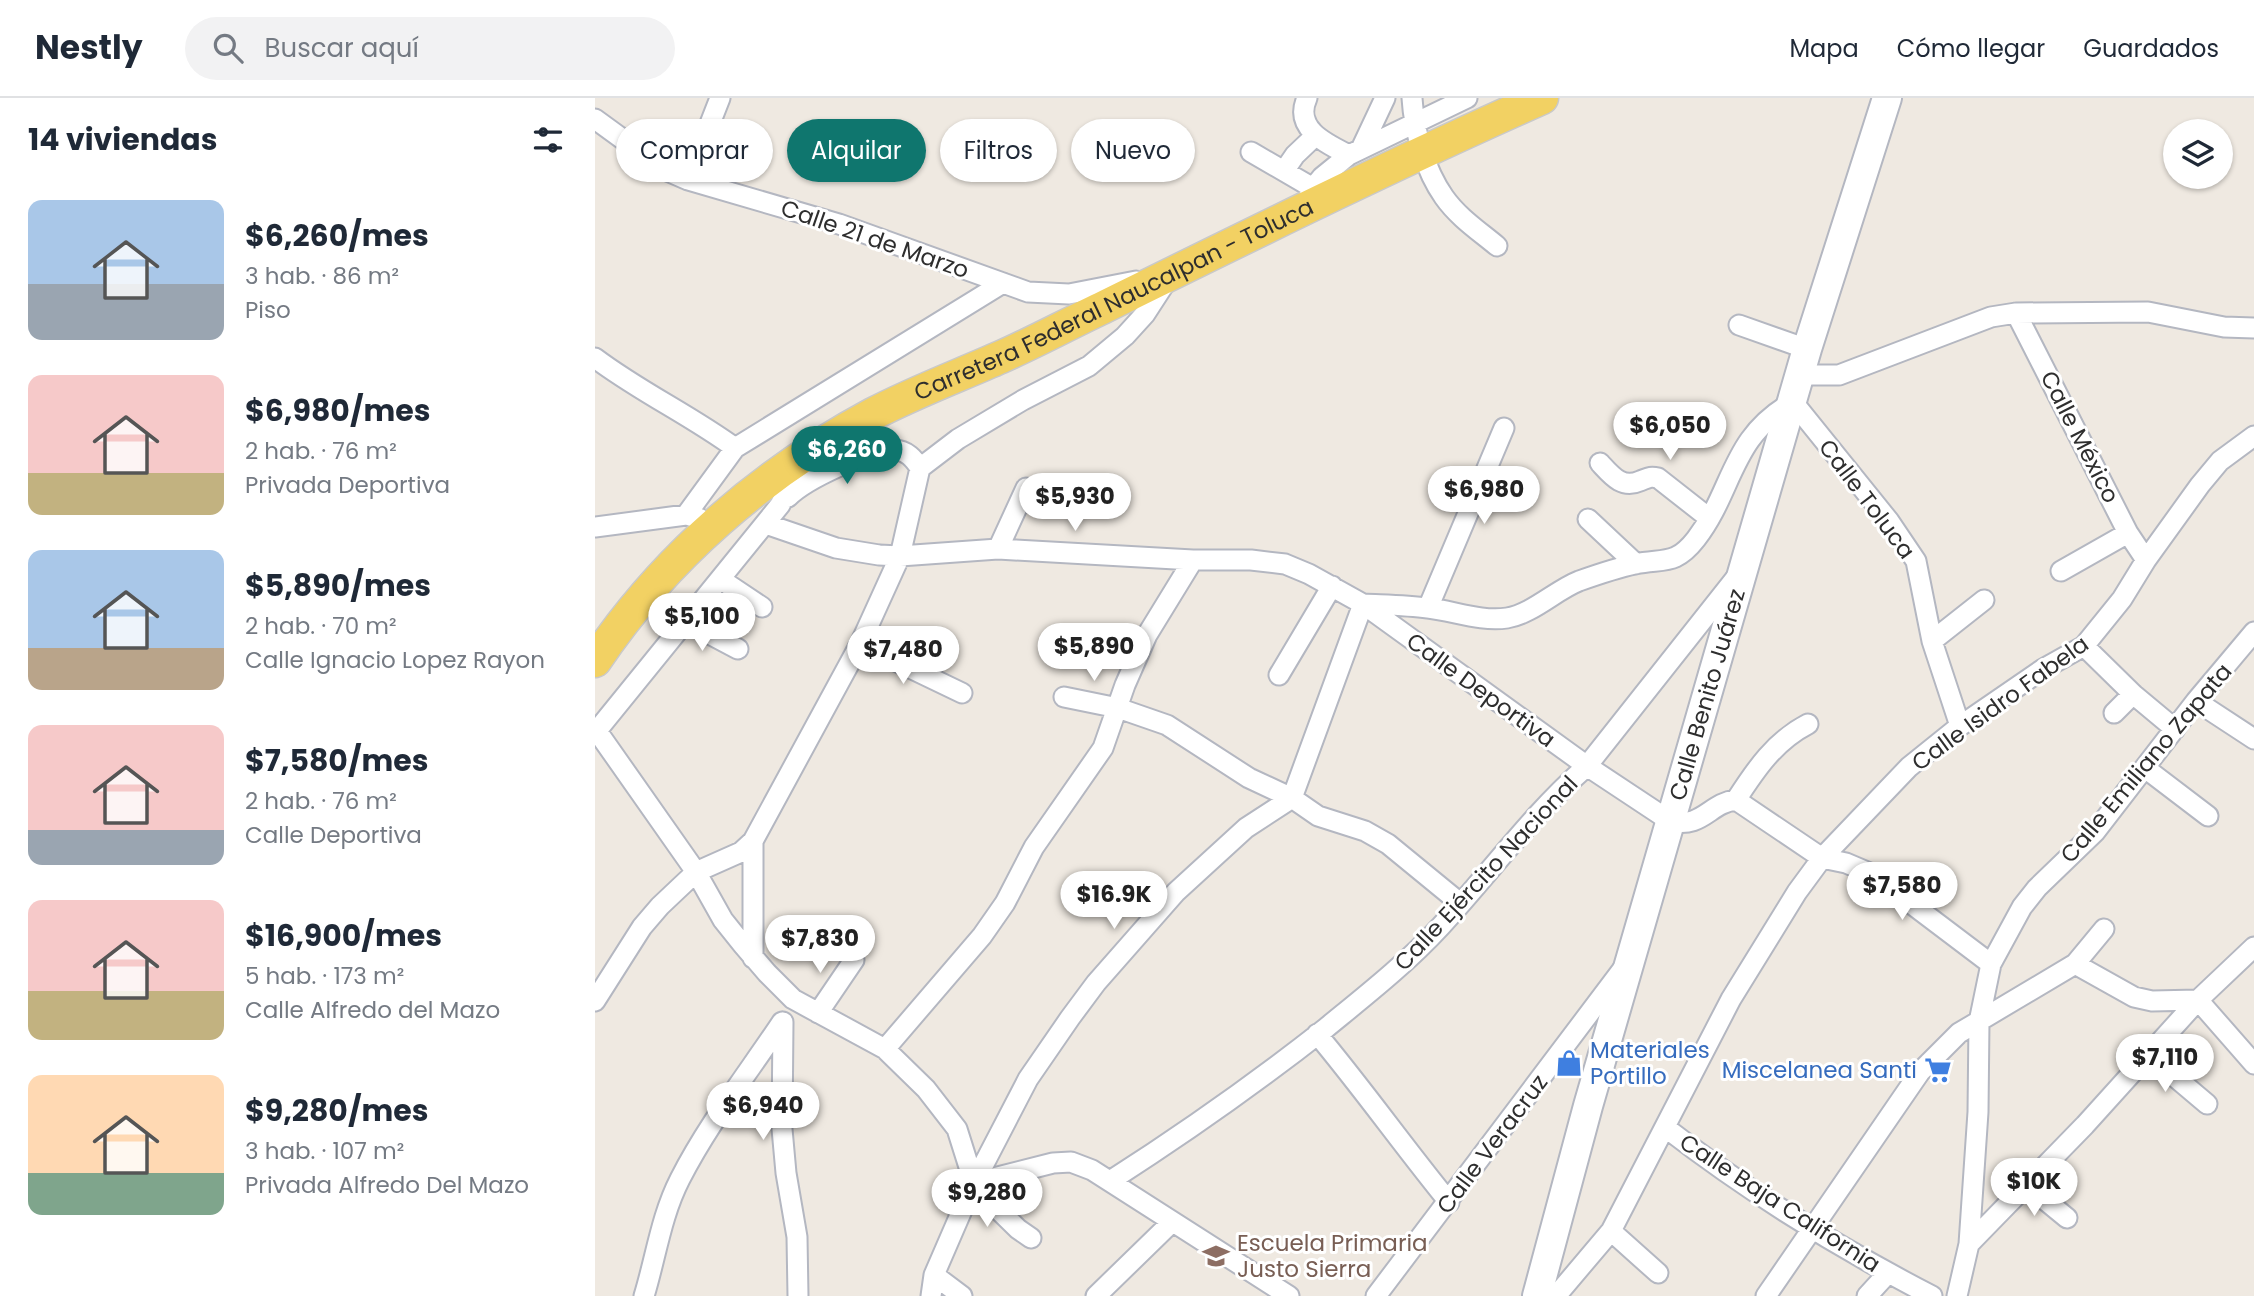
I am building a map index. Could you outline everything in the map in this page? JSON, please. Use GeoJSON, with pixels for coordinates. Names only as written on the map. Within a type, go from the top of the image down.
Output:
{"type":"FeatureCollection","features":[{"type":"Feature","properties":{"kind":"main road","name":"Carretera Federal Naucalpan - Toluca"},"geometry":{"type":"LineString","coordinates":[[595,661],[662,575],[717,521],[807,453],[874,414],[1003,356],[1171,274],[1418,138],[1484,110],[1542,98]]}},
{"type":"Feature","properties":{"kind":"main road","name":"Calle Benito Juárez"},"geometry":{"type":"LineString","coordinates":[[1537,1296],[1670,821],[1747,565],[1800,375],[1887,98]]}},
{"type":"Feature","properties":{"kind":"street"},"geometry":{"type":"LineString","coordinates":[[712,119],[720,98]]}},
{"type":"Feature","properties":{"kind":"street"},"geometry":{"type":"LineString","coordinates":[[1307,98],[1304,104],[1305,119],[1315,136],[1355,152],[1418,138],[1467,98]]}},
{"type":"Feature","properties":{"kind":"street"},"geometry":{"type":"LineString","coordinates":[[1251,152],[1285,172],[1308,198],[1322,177],[1355,152],[1385,98]]}},
{"type":"Feature","properties":{"kind":"street"},"geometry":{"type":"LineString","coordinates":[[1412,98],[1418,138],[1443,197],[1497,246]]}},
{"type":"Feature","properties":{"kind":"street","name":"Calle 21 de Marzo"},"geometry":{"type":"LineString","coordinates":[[595,119],[616,134]]}},
{"type":"Feature","properties":{"kind":"street"},"geometry":{"type":"LineString","coordinates":[[1285,172],[1295,155],[1315,136]]}},
{"type":"Feature","properties":{"kind":"street","name":"Calle 21 de Marzo"},"geometry":{"type":"LineString","coordinates":[[695,182],[839,224],[1028,292],[1069,294],[1171,274]]}},
{"type":"Feature","properties":{"kind":"street"},"geometry":{"type":"LineString","coordinates":[[597,995],[642,927],[696,872],[741,852],[753,842],[860,644],[900,556],[920,468],[958,439],[1023,400],[1089,366],[1125,336],[1145,314],[1171,274]]}},
{"type":"Feature","properties":{"kind":"street"},"geometry":{"type":"LineString","coordinates":[[686,515],[735,448],[1003,283]]}},
{"type":"Feature","properties":{"kind":"street"},"geometry":{"type":"LineString","coordinates":[[1739,325],[1800,375],[1839,375],[1991,317],[2016,313],[2148,313],[2224,327],[2254,328]]}},
{"type":"Feature","properties":{"kind":"street","name":"Calle México"},"geometry":{"type":"LineString","coordinates":[[2016,313],[2128,533],[2146,560]]}},
{"type":"Feature","properties":{"kind":"street"},"geometry":{"type":"LineString","coordinates":[[595,358],[624,380],[707,428],[735,448]]}},
{"type":"Feature","properties":{"kind":"street"},"geometry":{"type":"LineString","coordinates":[[931,1296],[935,1275],[973,1184],[1028,1079],[1096,984],[1176,892],[1246,828],[1291,798],[1363,604],[1428,608],[1484,618],[1509,618],[1576,582],[1636,564],[1666,562],[1682,554],[1696,539],[1709,518],[1732,468],[1754,433],[1800,375]]}},
{"type":"Feature","properties":{"kind":"street","name":"Calle Toluca"},"geometry":{"type":"LineString","coordinates":[[1800,375],[1916,561],[1932,641],[1960,726]]}},
{"type":"Feature","properties":{"kind":"street"},"geometry":{"type":"LineString","coordinates":[[1428,608],[1504,428]]}},
{"type":"Feature","properties":{"kind":"street","name":"Calle Isidro Fabela"},"geometry":{"type":"LineString","coordinates":[[1556,1296],[1611,1231],[1731,999],[1797,892],[1822,858],[1909,767],[1960,726],[2043,669],[2084,646],[2122,599],[2146,560],[2200,485],[2220,461],[2254,436]]}},
{"type":"Feature","properties":{"kind":"street"},"geometry":{"type":"LineString","coordinates":[[920,468],[914,458],[894,450],[873,455],[812,479],[791,494],[596,732],[696,872],[723,920],[753,958],[793,999],[885,1049],[926,1089],[957,1129],[973,1184],[1017,1229],[1031,1238]]}},
{"type":"Feature","properties":{"kind":"street"},"geometry":{"type":"LineString","coordinates":[[780,505],[807,453]]}},
{"type":"Feature","properties":{"kind":"street"},"geometry":{"type":"LineString","coordinates":[[1599,463],[1620,483],[1629,484],[1649,477],[1658,478],[1709,518]]}},
{"type":"Feature","properties":{"kind":"street"},"geometry":{"type":"LineString","coordinates":[[998,549],[1026,488]]}},
{"type":"Feature","properties":{"kind":"street"},"geometry":{"type":"LineString","coordinates":[[596,526],[686,515],[717,521]]}},
{"type":"Feature","properties":{"kind":"street"},"geometry":{"type":"LineString","coordinates":[[1588,519],[1636,564]]}},
{"type":"Feature","properties":{"kind":"street","name":"Calle Deportiva"},"geometry":{"type":"LineString","coordinates":[[766,524],[859,553],[900,556],[998,549],[1192,560],[1251,560],[1285,564],[1363,604],[1587,766],[1670,821]]}},
{"type":"Feature","properties":{"kind":"street"},"geometry":{"type":"LineString","coordinates":[[2061,571],[2128,533]]}},
{"type":"Feature","properties":{"kind":"street"},"geometry":{"type":"LineString","coordinates":[[885,1049],[982,936],[1005,903],[1034,847],[1103,748],[1125,685],[1147,635],[1192,560]]}},
{"type":"Feature","properties":{"kind":"street","name":"Calle Ejército Nacional"},"geometry":{"type":"LineString","coordinates":[[1110,1181],[1219,1108],[1317,1034],[1371,992],[1440,927],[1517,835],[1587,766],[1747,565]]}},
{"type":"Feature","properties":{"kind":"street"},"geometry":{"type":"LineString","coordinates":[[720,579],[762,607]]}},
{"type":"Feature","properties":{"kind":"street"},"geometry":{"type":"LineString","coordinates":[[1279,675],[1332,586]]}},
{"type":"Feature","properties":{"kind":"street"},"geometry":{"type":"LineString","coordinates":[[1932,641],[1984,600]]}},
{"type":"Feature","properties":{"kind":"street"},"geometry":{"type":"LineString","coordinates":[[685,621],[737,649]]}},
{"type":"Feature","properties":{"kind":"street","name":"Calle Emiliano Zapata"},"geometry":{"type":"LineString","coordinates":[[1957,1296],[1969,1244],[1978,1112],[1979,1022],[1991,964],[2022,907],[2037,888],[2095,832],[2196,701],[2254,632]]}},
{"type":"Feature","properties":{"kind":"street"},"geometry":{"type":"LineString","coordinates":[[860,644],[962,693]]}},
{"type":"Feature","properties":{"kind":"street"},"geometry":{"type":"LineString","coordinates":[[2084,646],[2133,694],[2175,729]]}},
{"type":"Feature","properties":{"kind":"street"},"geometry":{"type":"LineString","coordinates":[[2114,713],[2133,694]]}},
{"type":"Feature","properties":{"kind":"street"},"geometry":{"type":"LineString","coordinates":[[1063,697],[1118,708],[1167,725],[1249,778],[1291,798],[1318,816],[1365,831],[1388,844],[1460,903]]}},
{"type":"Feature","properties":{"kind":"street"},"geometry":{"type":"LineString","coordinates":[[2196,701],[2254,739]]}},
{"type":"Feature","properties":{"kind":"street"},"geometry":{"type":"LineString","coordinates":[[1670,821],[1686,824],[1695,822],[1723,803],[1736,800],[1758,766],[1776,745],[1808,724]]}},
{"type":"Feature","properties":{"kind":"street"},"geometry":{"type":"LineString","coordinates":[[2145,768],[2208,816]]}},
{"type":"Feature","properties":{"kind":"street"},"geometry":{"type":"LineString","coordinates":[[1736,800],[1822,858],[1846,863],[1872,874],[1991,964]]}},
{"type":"Feature","properties":{"kind":"street"},"geometry":{"type":"LineString","coordinates":[[753,842],[753,958]]}},
{"type":"Feature","properties":{"kind":"street"},"geometry":{"type":"LineString","coordinates":[[1766,1296],[1920,1072],[1959,1033],[2074,964],[2104,929]]}},
{"type":"Feature","properties":{"kind":"street"},"geometry":{"type":"LineString","coordinates":[[1969,1244],[2028,1186],[2199,1000],[2254,947]]}},
{"type":"Feature","properties":{"kind":"street","name":"Calle Veracruz"},"geometry":{"type":"LineString","coordinates":[[1376,1296],[1631,958]]}},
{"type":"Feature","properties":{"kind":"street"},"geometry":{"type":"LineString","coordinates":[[818,1013],[855,960]]}},
{"type":"Feature","properties":{"kind":"street"},"geometry":{"type":"LineString","coordinates":[[2074,964],[2134,997],[2152,1001],[2199,1000]]}},
{"type":"Feature","properties":{"kind":"street"},"geometry":{"type":"LineString","coordinates":[[644,1296],[661,1227],[679,1179],[782,1022],[793,999]]}},
{"type":"Feature","properties":{"kind":"street"},"geometry":{"type":"LineString","coordinates":[[2199,1000],[2254,1064]]}},
{"type":"Feature","properties":{"kind":"street"},"geometry":{"type":"LineString","coordinates":[[782,1022],[782,1129],[797,1237],[798,1296]]}},
{"type":"Feature","properties":{"kind":"street"},"geometry":{"type":"LineString","coordinates":[[1317,1034],[1449,1202]]}},
{"type":"Feature","properties":{"kind":"street"},"geometry":{"type":"LineString","coordinates":[[2149,1055],[2207,1104]]}},
{"type":"Feature","properties":{"kind":"street","name":"Calle Baja California"},"geometry":{"type":"LineString","coordinates":[[1666,1128],[1705,1159],[1813,1229],[1932,1296]]}},
{"type":"Feature","properties":{"kind":"street"},"geometry":{"type":"LineString","coordinates":[[973,1184],[1026,1168],[1071,1162],[1110,1181],[1289,1296]]}},
{"type":"Feature","properties":{"kind":"street"},"geometry":{"type":"LineString","coordinates":[[2028,1186],[2067,1218]]}},
{"type":"Feature","properties":{"kind":"street"},"geometry":{"type":"LineString","coordinates":[[1096,1296],[1172,1222]]}},
{"type":"Feature","properties":{"kind":"street"},"geometry":{"type":"LineString","coordinates":[[1611,1231],[1658,1273]]}},
{"type":"Feature","properties":{"kind":"street"},"geometry":{"type":"LineString","coordinates":[[1867,1296],[1888,1273]]}},
{"type":"Feature","properties":{"kind":"street"},"geometry":{"type":"LineString","coordinates":[[935,1275],[962,1296]]}},
{"type":"Feature","properties":{"kind":"place","name":"Materiales Portillo"},"geometry":{"type":"Point","coordinates":[1569,1063]}},
{"type":"Feature","properties":{"kind":"place","name":"Miscelanea Santi"},"geometry":{"type":"Point","coordinates":[1938,1070]}},
{"type":"Feature","properties":{"kind":"place","name":"Escuela Primaria Justo Sierra"},"geometry":{"type":"Point","coordinates":[1216,1256]}}]}
